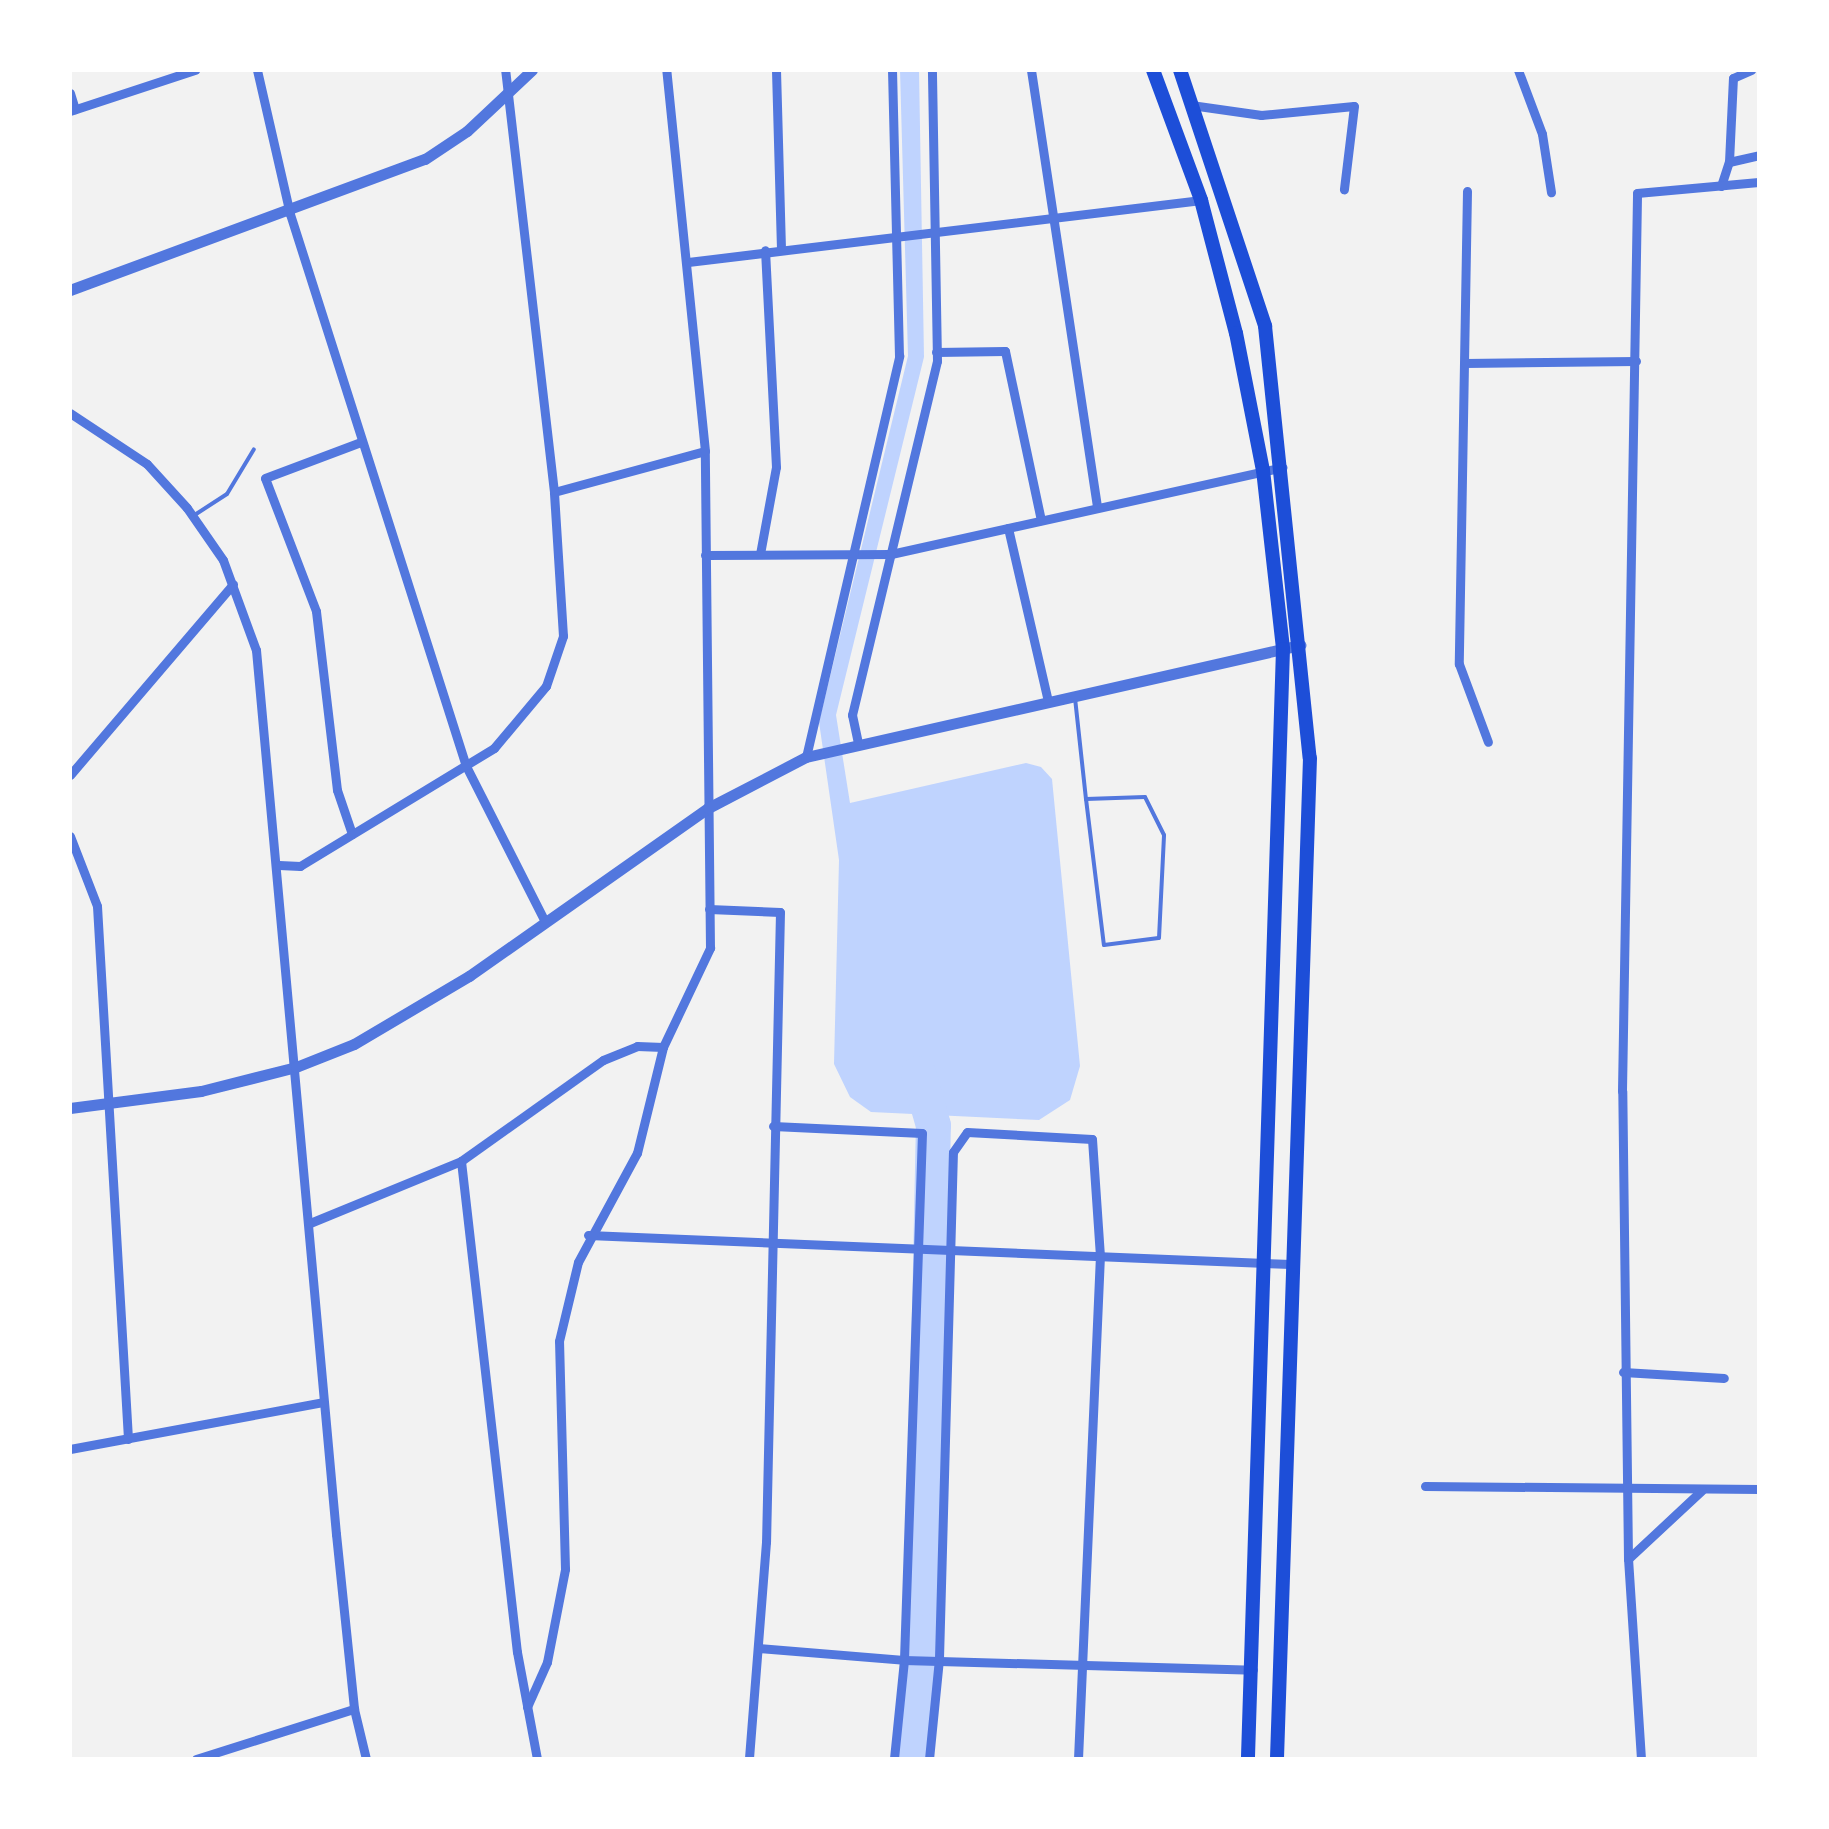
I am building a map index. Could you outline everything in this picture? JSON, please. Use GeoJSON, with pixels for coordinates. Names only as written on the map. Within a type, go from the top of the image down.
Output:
{"type":"FeatureCollection","features":[{"type":"Feature","properties":{"kind":"main road"},"geometry":{"type":"LineString","coordinates":[[1153,70],[1201,200],[1263,470],[1283,648],[1248,1759]]}},
{"type":"Feature","properties":{"kind":"main road"},"geometry":{"type":"LineString","coordinates":[[1180,70],[1265,326],[1284,467],[1310,758],[1308,891],[1290,1264],[1277,1759]]}},
{"type":"Feature","properties":{"kind":"street"},"geometry":{"type":"LineString","coordinates":[[70,93],[73,110],[195,70]]}},
{"type":"Feature","properties":{"kind":"street"},"geometry":{"type":"LineString","coordinates":[[257,70],[290,214],[466,766],[546,922]]}},
{"type":"Feature","properties":{"kind":"street"},"geometry":{"type":"LineString","coordinates":[[280,865],[300,866],[494,748],[534,703],[563,636],[554,492],[505,70]]}},
{"type":"Feature","properties":{"kind":"street"},"geometry":{"type":"LineString","coordinates":[[70,290],[290,214],[426,159],[508,97],[532,70]]}},
{"type":"Feature","properties":{"kind":"street"},"geometry":{"type":"LineString","coordinates":[[528,1707],[547,1662],[565,1568],[558,1341],[588,1235],[637,1152],[663,1047],[710,948],[705,451],[666,70]]}},
{"type":"Feature","properties":{"kind":"street"},"geometry":{"type":"LineString","coordinates":[[776,70],[781,247]]}},
{"type":"Feature","properties":{"kind":"street"},"geometry":{"type":"LineString","coordinates":[[812,755],[899,356],[892,70]]}},
{"type":"Feature","properties":{"kind":"street"},"geometry":{"type":"LineString","coordinates":[[852,744],[852,715],[936,352],[930,229],[932,70]]}},
{"type":"Feature","properties":{"kind":"street"},"geometry":{"type":"LineString","coordinates":[[1032,70],[1097,507]]}},
{"type":"Feature","properties":{"kind":"street"},"geometry":{"type":"LineString","coordinates":[[1518,70],[1542,134],[1551,192]]}},
{"type":"Feature","properties":{"kind":"street"},"geometry":{"type":"LineString","coordinates":[[1721,186],[1729,162],[1733,78],[1752,70]]}},
{"type":"Feature","properties":{"kind":"street"},"geometry":{"type":"LineString","coordinates":[[1191,105],[1261,115],[1354,106],[1344,189]]}},
{"type":"Feature","properties":{"kind":"street"},"geometry":{"type":"LineString","coordinates":[[1729,162],[1759,155]]}},
{"type":"Feature","properties":{"kind":"street"},"geometry":{"type":"LineString","coordinates":[[1641,1759],[1628,1558],[1623,1372],[1637,193],[1759,182]]}},
{"type":"Feature","properties":{"kind":"street"},"geometry":{"type":"LineString","coordinates":[[1467,191],[1459,664],[1488,742]]}},
{"type":"Feature","properties":{"kind":"street"},"geometry":{"type":"LineString","coordinates":[[688,262],[781,247],[1201,200]]}},
{"type":"Feature","properties":{"kind":"street"},"geometry":{"type":"LineString","coordinates":[[760,554],[776,467],[766,250]]}},
{"type":"Feature","properties":{"kind":"street"},"geometry":{"type":"LineString","coordinates":[[936,352],[1005,351],[1041,520]]}},
{"type":"Feature","properties":{"kind":"street"},"geometry":{"type":"LineString","coordinates":[[1465,363],[1636,361]]}},
{"type":"Feature","properties":{"kind":"street"},"geometry":{"type":"LineString","coordinates":[[70,412],[147,464],[192,516],[233,584],[256,650],[280,865],[323,1402],[354,1709],[366,1759]]}},
{"type":"Feature","properties":{"kind":"street"},"geometry":{"type":"LineString","coordinates":[[352,834],[337,790],[316,610],[265,478],[361,442]]}},
{"type":"Feature","properties":{"kind":"street"},"geometry":{"type":"LineString","coordinates":[[554,492],[705,451]]}},
{"type":"Feature","properties":{"kind":"street"},"geometry":{"type":"LineString","coordinates":[[705,554],[887,555],[1284,467]]}},
{"type":"Feature","properties":{"kind":"street"},"geometry":{"type":"LineString","coordinates":[[1008,528],[1048,702]]}},
{"type":"Feature","properties":{"kind":"street"},"geometry":{"type":"LineString","coordinates":[[70,775],[233,584]]}},
{"type":"Feature","properties":{"kind":"street"},"geometry":{"type":"LineString","coordinates":[[70,1108],[111,1105],[296,1067],[416,1009],[708,808],[812,755],[1300,644]]}},
{"type":"Feature","properties":{"kind":"street"},"geometry":{"type":"LineString","coordinates":[[70,836],[97,906],[128,1439]]}},
{"type":"Feature","properties":{"kind":"street"},"geometry":{"type":"LineString","coordinates":[[709,909],[780,912],[759,1648],[749,1759]]}},
{"type":"Feature","properties":{"kind":"street"},"geometry":{"type":"LineString","coordinates":[[310,1223],[461,1161],[603,1060],[638,1046],[663,1047]]}},
{"type":"Feature","properties":{"kind":"street"},"geometry":{"type":"LineString","coordinates":[[773,1126],[922,1134],[909,1660],[894,1759]]}},
{"type":"Feature","properties":{"kind":"street"},"geometry":{"type":"LineString","coordinates":[[929,1759],[936,1658],[946,1254],[953,1152],[967,1132],[1092,1139],[1100,1255],[1086,1662],[1078,1759]]}},
{"type":"Feature","properties":{"kind":"street"},"geometry":{"type":"LineString","coordinates":[[461,1161],[537,1759]]}},
{"type":"Feature","properties":{"kind":"street"},"geometry":{"type":"LineString","coordinates":[[588,1235],[921,1253],[1100,1255],[1290,1264]]}},
{"type":"Feature","properties":{"kind":"street"},"geometry":{"type":"LineString","coordinates":[[1623,1372],[1724,1378]]}},
{"type":"Feature","properties":{"kind":"street"},"geometry":{"type":"LineString","coordinates":[[70,1449],[323,1402]]}},
{"type":"Feature","properties":{"kind":"street"},"geometry":{"type":"LineString","coordinates":[[1425,1486],[1759,1489]]}},
{"type":"Feature","properties":{"kind":"street"},"geometry":{"type":"LineString","coordinates":[[1628,1558],[1702,1490]]}},
{"type":"Feature","properties":{"kind":"street"},"geometry":{"type":"LineString","coordinates":[[759,1648],[909,1660],[1086,1662],[1253,1670]]}},
{"type":"Feature","properties":{"kind":"street"},"geometry":{"type":"LineString","coordinates":[[196,1759],[354,1709]]}},
{"type":"Feature","properties":{"kind":"lane"},"geometry":{"type":"LineString","coordinates":[[192,516],[227,494],[254,449]]}},
{"type":"Feature","properties":{"kind":"lane"},"geometry":{"type":"LineString","coordinates":[[1075,695],[1086,799],[1104,945],[1159,938],[1164,835],[1145,797],[1086,799]]}},
{"type":"Feature","properties":{"kind":"water"},"geometry":{"type":"Polygon","coordinates":[[[900,70],[919,70],[924,357],[836,715],[850,803],[1026,763],[1041,767],[1052,779],[1080,1066],[1070,1100],[1039,1120],[871,1112],[850,1097],[834,1064],[839,860],[819,722],[908,356],[900,70]]]}},
{"type":"Feature","properties":{"kind":"waterway"},"geometry":{"type":"LineString","coordinates":[[912,1759],[923,1598],[933,1125],[918,1073]]}}]}
